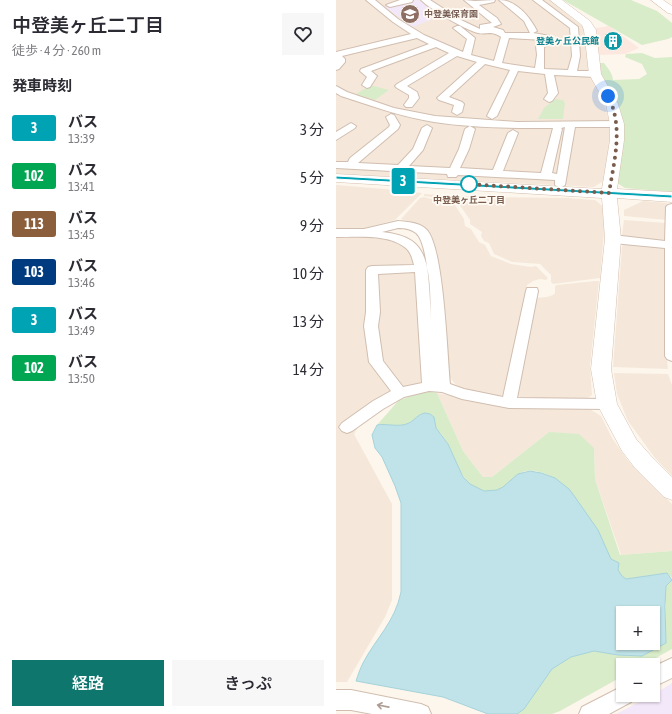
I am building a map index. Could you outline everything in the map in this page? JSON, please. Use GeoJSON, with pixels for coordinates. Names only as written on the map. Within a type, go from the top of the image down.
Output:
{"type":"FeatureCollection","features":[{"type":"Feature","properties":{"kind":"street"},"geometry":{"type":"LineString","coordinates":[[370,0],[391,18],[434,44],[455,53],[497,65],[539,72],[561,83]]}},
{"type":"Feature","properties":{"kind":"street"},"geometry":{"type":"LineString","coordinates":[[390,5],[409,0]]}},
{"type":"Feature","properties":{"kind":"street"},"geometry":{"type":"LineString","coordinates":[[425,0],[473,29],[479,31],[495,30],[505,36],[535,36],[547,38],[547,42],[540,46],[541,55],[539,72]]}},
{"type":"Feature","properties":{"kind":"street"},"geometry":{"type":"LineString","coordinates":[[471,2],[491,0]]}},
{"type":"Feature","properties":{"kind":"street"},"geometry":{"type":"LineString","coordinates":[[503,0],[528,20],[533,31]]}},
{"type":"Feature","properties":{"kind":"street"},"geometry":{"type":"LineString","coordinates":[[537,0],[574,26],[576,56],[572,74]]}},
{"type":"Feature","properties":{"kind":"street"},"geometry":{"type":"LineString","coordinates":[[555,0],[586,23],[590,30],[595,74],[612,104],[617,124],[617,140],[609,193],[613,239],[601,369],[607,404],[629,445],[643,462],[672,491]]}},
{"type":"Feature","properties":{"kind":"street"},"geometry":{"type":"LineString","coordinates":[[656,0],[672,11]]}},
{"type":"Feature","properties":{"kind":"street"},"geometry":{"type":"LineString","coordinates":[[471,2],[497,24],[473,29]]}},
{"type":"Feature","properties":{"kind":"street"},"geometry":{"type":"LineString","coordinates":[[445,20],[471,38],[466,56]]}},
{"type":"Feature","properties":{"kind":"street"},"geometry":{"type":"LineString","coordinates":[[336,55],[417,35]]}},
{"type":"Feature","properties":{"kind":"street"},"geometry":{"type":"LineString","coordinates":[[497,65],[505,36]]}},
{"type":"Feature","properties":{"kind":"street"},"geometry":{"type":"LineString","coordinates":[[367,85],[372,76],[364,72],[434,44]]}},
{"type":"Feature","properties":{"kind":"street"},"geometry":{"type":"LineString","coordinates":[[409,105],[414,98],[414,94],[400,86],[455,53]]}},
{"type":"Feature","properties":{"kind":"street"},"geometry":{"type":"LineString","coordinates":[[336,55],[341,59],[341,62],[336,68]]}},
{"type":"Feature","properties":{"kind":"street"},"geometry":{"type":"LineString","coordinates":[[457,112],[459,104],[442,98],[483,61]]}},
{"type":"Feature","properties":{"kind":"street"},"geometry":{"type":"LineString","coordinates":[[492,116],[515,69]]}},
{"type":"Feature","properties":{"kind":"street"},"geometry":{"type":"LineString","coordinates":[[550,78],[572,74],[595,74]]}},
{"type":"Feature","properties":{"kind":"street"},"geometry":{"type":"LineString","coordinates":[[549,99],[553,93],[550,78]]}},
{"type":"Feature","properties":{"kind":"street"},"geometry":{"type":"LineString","coordinates":[[339,94],[392,110],[435,119],[517,125],[617,124]]}},
{"type":"Feature","properties":{"kind":"street"},"geometry":{"type":"LineString","coordinates":[[352,166],[354,160],[393,129],[395,125],[391,116]]}},
{"type":"Feature","properties":{"kind":"street"},"geometry":{"type":"LineString","coordinates":[[336,137],[351,126]]}},
{"type":"Feature","properties":{"kind":"street"},"geometry":{"type":"LineString","coordinates":[[401,168],[418,150],[427,128]]}},
{"type":"Feature","properties":{"kind":"street"},"geometry":{"type":"LineString","coordinates":[[560,183],[568,147],[570,128]]}},
{"type":"Feature","properties":{"kind":"street"},"geometry":{"type":"LineString","coordinates":[[452,172],[464,149],[470,129]]}},
{"type":"Feature","properties":{"kind":"street"},"geometry":{"type":"LineString","coordinates":[[546,176],[557,129]]}},
{"type":"Feature","properties":{"kind":"street"},"geometry":{"type":"LineString","coordinates":[[497,173],[513,133]]}},
{"type":"Feature","properties":{"kind":"street"},"geometry":{"type":"LineString","coordinates":[[336,165],[546,176],[560,183]]}},
{"type":"Feature","properties":{"kind":"street"},"geometry":{"type":"LineString","coordinates":[[336,178],[560,183],[609,193],[672,196]]}},
{"type":"Feature","properties":{"kind":"street"},"geometry":{"type":"LineString","coordinates":[[672,207],[672,356]]}},
{"type":"Feature","properties":{"kind":"street"},"geometry":{"type":"LineString","coordinates":[[364,233],[398,224],[412,226],[422,232],[428,244],[434,269],[436,386]]}},
{"type":"Feature","properties":{"kind":"street"},"geometry":{"type":"LineString","coordinates":[[336,233],[364,233],[394,238],[410,244],[415,249],[421,268],[436,386]]}},
{"type":"Feature","properties":{"kind":"street"},"geometry":{"type":"LineString","coordinates":[[613,239],[671,245]]}},
{"type":"Feature","properties":{"kind":"street"},"geometry":{"type":"LineString","coordinates":[[400,393],[376,362],[371,326],[373,312],[372,270],[421,268]]}},
{"type":"Feature","properties":{"kind":"street"},"geometry":{"type":"LineString","coordinates":[[509,403],[532,291]]}},
{"type":"Feature","properties":{"kind":"street"},"geometry":{"type":"LineString","coordinates":[[347,427],[378,405],[400,393],[436,386],[462,394],[509,403],[607,404]]}},
{"type":"Feature","properties":{"kind":"street"},"geometry":{"type":"LineString","coordinates":[[660,674],[672,667]]}},
{"type":"Feature","properties":{"kind":"street"},"geometry":{"type":"LineString","coordinates":[[590,714],[616,699]]}},
{"type":"Feature","properties":{"kind":"street"},"geometry":{"type":"LineString","coordinates":[[336,700],[351,700],[421,714]]}},
{"type":"Feature","properties":{"kind":"shaded area"},"geometry":{"type":"Polygon","coordinates":[[[336,0],[550,0],[582,23],[586,34],[594,82],[605,107],[613,137],[605,180],[594,187],[336,174],[336,0]]]}},
{"type":"Feature","properties":{"kind":"shaded area"},"geometry":{"type":"Polygon","coordinates":[[[415,0],[425,1],[444,15],[412,27],[385,7],[415,0]]]}},
{"type":"Feature","properties":{"kind":"shaded area"},"geometry":{"type":"Polygon","coordinates":[[[609,26],[639,48],[625,54],[599,55],[596,28],[609,26]]]}},
{"type":"Feature","properties":{"kind":"shaded area"},"geometry":{"type":"Polygon","coordinates":[[[336,185],[422,193],[395,220],[365,228],[336,229],[336,185]]]}},
{"type":"Feature","properties":{"kind":"shaded area"},"geometry":{"type":"Polygon","coordinates":[[[424,194],[475,197],[567,198],[595,200],[606,209],[600,278],[553,284],[551,282],[551,275],[540,264],[512,262],[494,254],[489,243],[484,241],[481,236],[482,232],[470,224],[470,220],[459,204],[446,199],[424,196],[424,194]]]}},
{"type":"Feature","properties":{"kind":"shaded area"},"geometry":{"type":"Polygon","coordinates":[[[424,197],[455,205],[464,219],[465,226],[471,229],[479,242],[485,245],[491,256],[511,264],[531,267],[536,266],[548,278],[546,280],[540,279],[533,281],[527,285],[505,393],[500,396],[464,389],[455,384],[449,376],[442,278],[434,245],[429,233],[425,229],[417,224],[401,219],[420,198],[424,197]]]}},
{"type":"Feature","properties":{"kind":"shaded area"},"geometry":{"type":"Polygon","coordinates":[[[643,201],[667,203],[667,220],[624,216],[624,210],[643,201]]]}},
{"type":"Feature","properties":{"kind":"shaded area"},"geometry":{"type":"Polygon","coordinates":[[[624,220],[667,223],[667,238],[663,240],[627,237],[622,235],[624,220]]]}},
{"type":"Feature","properties":{"kind":"shaded area"},"geometry":{"type":"Polygon","coordinates":[[[336,235],[394,240],[410,249],[416,263],[414,265],[370,267],[367,330],[391,386],[391,395],[360,424],[354,434],[392,504],[392,600],[385,617],[347,682],[336,682],[336,235]]]}},
{"type":"Feature","properties":{"kind":"shaded area"},"geometry":{"type":"Polygon","coordinates":[[[627,243],[662,246],[667,250],[666,350],[668,369],[613,367],[622,246],[627,243]]]}},
{"type":"Feature","properties":{"kind":"shaded area"},"geometry":{"type":"Polygon","coordinates":[[[376,272],[417,272],[423,380],[419,384],[407,388],[401,387],[380,361],[375,331],[376,272]]]}},
{"type":"Feature","properties":{"kind":"shaded area"},"geometry":{"type":"Polygon","coordinates":[[[599,281],[590,366],[592,395],[586,399],[521,399],[517,394],[536,298],[553,295],[555,293],[555,286],[557,285],[599,281]]]}},
{"type":"Feature","properties":{"kind":"shaded area"},"geometry":{"type":"Polygon","coordinates":[[[614,373],[668,374],[672,385],[672,476],[655,458],[628,421],[617,394],[614,373]]]}},
{"type":"Feature","properties":{"kind":"shaded area"},"geometry":{"type":"Polygon","coordinates":[[[437,393],[490,404],[588,408],[601,416],[612,438],[629,462],[672,504],[672,551],[621,555],[595,479],[594,448],[549,432],[492,477],[483,477],[463,451],[437,393]]]}},
{"type":"Feature","properties":{"kind":"shaded area"},"geometry":{"type":"Polygon","coordinates":[[[672,683],[672,714],[616,714],[639,702],[660,702],[660,691],[672,683]]]}},
{"type":"Feature","properties":{"kind":"green space"},"geometry":{"type":"Polygon","coordinates":[[[563,0],[631,0],[657,11],[672,23],[672,37],[642,45],[563,0]]]}},
{"type":"Feature","properties":{"kind":"green space"},"geometry":{"type":"Polygon","coordinates":[[[642,53],[655,58],[672,57],[672,192],[625,188],[617,183],[622,155],[601,74],[600,63],[604,63],[611,73],[613,80],[639,79],[647,74],[642,64],[625,57],[626,54],[642,53]]]}},
{"type":"Feature","properties":{"kind":"green space"},"geometry":{"type":"Polygon","coordinates":[[[370,85],[389,90],[375,100],[356,94],[370,85]]]}},
{"type":"Feature","properties":{"kind":"green space"},"geometry":{"type":"Polygon","coordinates":[[[555,99],[563,100],[565,103],[563,119],[538,119],[544,108],[555,99]]]}},
{"type":"Feature","properties":{"kind":"green space"},"geometry":{"type":"Polygon","coordinates":[[[426,391],[437,393],[463,451],[483,477],[492,477],[549,432],[579,434],[594,448],[595,479],[620,555],[672,551],[672,578],[667,573],[626,579],[623,577],[611,559],[582,506],[561,484],[549,476],[536,471],[524,472],[519,474],[502,488],[487,492],[472,486],[461,472],[442,434],[435,428],[434,417],[430,414],[420,415],[403,425],[377,425],[399,400],[426,391]]]}},
{"type":"Feature","properties":{"kind":"green space"},"geometry":{"type":"Polygon","coordinates":[[[672,580],[672,649],[656,658],[616,658],[616,680],[560,711],[552,714],[517,714],[524,709],[552,669],[571,657],[594,651],[618,655],[638,650],[660,650],[660,644],[666,643],[666,586],[672,580]]]}},
{"type":"Feature","properties":{"kind":"water"},"geometry":{"type":"Polygon","coordinates":[[[425,413],[434,417],[436,428],[448,444],[463,477],[470,484],[484,491],[497,490],[503,487],[518,474],[530,471],[555,478],[569,489],[598,530],[611,559],[619,563],[618,570],[622,576],[626,579],[667,573],[672,580],[666,586],[666,643],[660,646],[660,606],[616,606],[616,650],[653,650],[642,656],[618,655],[594,651],[571,657],[552,669],[524,709],[517,714],[488,714],[443,697],[356,681],[368,654],[390,621],[401,592],[401,503],[382,457],[375,448],[372,435],[377,425],[405,424],[411,422],[418,416],[425,413]]]}},
{"type":"Feature","properties":{"kind":"bus line","name":"3"},"geometry":{"type":"LineString","coordinates":[[336,178],[643,194],[672,197]]}},
{"type":"Feature","properties":{"kind":"place","name":"中登美保育園"},"geometry":{"type":"Point","coordinates":[410,14]}},
{"type":"Feature","properties":{"kind":"place","name":"登美ヶ丘公民館"},"geometry":{"type":"Point","coordinates":[613,41]}},
{"type":"Feature","properties":{"kind":"place","name":"中登美ヶ丘二丁目"},"geometry":{"type":"Point","coordinates":[469,184]}},
{"type":"Feature","properties":{"kind":"route"},"geometry":{"type":"LineString","coordinates":[[469,184],[467,184],[609,193],[617,140],[617,124],[612,104],[608,96]]}}]}
